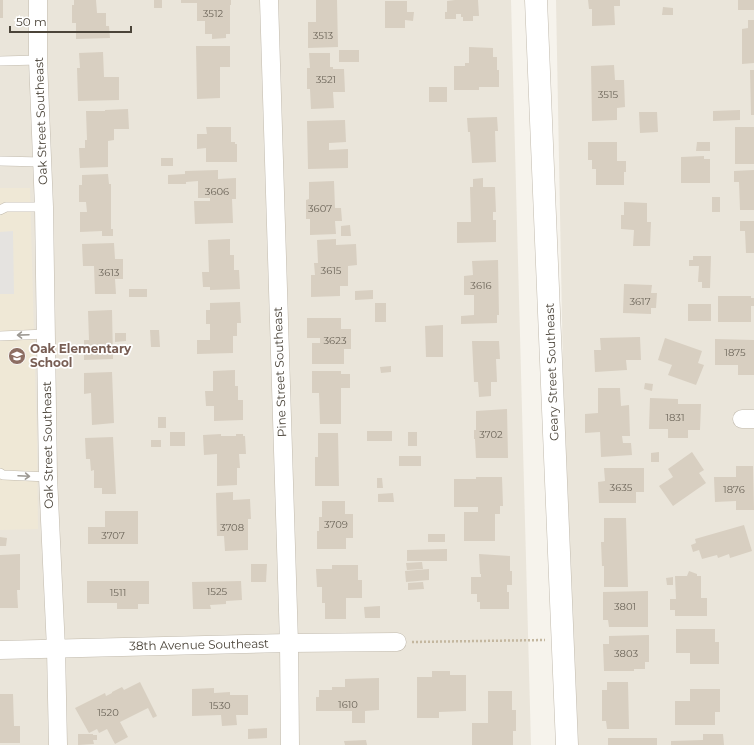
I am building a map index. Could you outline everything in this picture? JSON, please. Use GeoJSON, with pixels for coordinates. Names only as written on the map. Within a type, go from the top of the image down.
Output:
{"type":"FeatureCollection","features":[{"type":"Feature","properties":{"kind":"street","name":"Oak Street Southeast"},"geometry":{"type":"LineString","coordinates":[[38,0],[38,60],[44,207],[48,477],[56,649],[58,745]]}},
{"type":"Feature","properties":{"kind":"street","name":"Pine Street Southeast"},"geometry":{"type":"LineString","coordinates":[[269,0],[289,643],[290,745]]}},
{"type":"Feature","properties":{"kind":"street","name":"Geary Street Southeast"},"geometry":{"type":"LineString","coordinates":[[536,0],[567,745]]}},
{"type":"Feature","properties":{"kind":"street","name":"38th Avenue Southeast"},"geometry":{"type":"LineString","coordinates":[[0,650],[398,642]]}},
{"type":"Feature","properties":{"kind":"lane"},"geometry":{"type":"LineString","coordinates":[[0,61],[38,60]]}},
{"type":"Feature","properties":{"kind":"lane"},"geometry":{"type":"LineString","coordinates":[[0,161],[42,162]]}},
{"type":"Feature","properties":{"kind":"lane"},"geometry":{"type":"LineString","coordinates":[[0,210],[6,207],[44,207]]}},
{"type":"Feature","properties":{"kind":"lane"},"geometry":{"type":"LineString","coordinates":[[0,336],[46,334]]}},
{"type":"Feature","properties":{"kind":"lane"},"geometry":{"type":"LineString","coordinates":[[0,473],[3,475],[48,477]]}},
{"type":"Feature","properties":{"kind":"path"},"geometry":{"type":"LineString","coordinates":[[398,642],[563,639]]}},
{"type":"Feature","properties":{"kind":"shaded area"},"geometry":{"type":"Polygon","coordinates":[[[0,0],[511,0],[531,745],[0,745],[0,0]]]}},
{"type":"Feature","properties":{"kind":"shaded area"},"geometry":{"type":"Polygon","coordinates":[[[556,0],[754,0],[754,745],[570,745],[556,0]]]}},
{"type":"Feature","properties":{"kind":"shaded area","name":"Oak Elementary School"},"geometry":{"type":"Polygon","coordinates":[[[0,188],[30,188],[38,529],[0,530],[0,188]]]}},
{"type":"Feature","properties":{"kind":"shaded area"},"geometry":{"type":"Polygon","coordinates":[[[13,231],[14,294],[0,294],[0,232],[13,231]]]}},
{"type":"Feature","properties":{"kind":"building"},"geometry":{"type":"Polygon","coordinates":[[[0,0],[3,0],[3,18],[0,18],[0,0]]]}},
{"type":"Feature","properties":{"kind":"building"},"geometry":{"type":"Polygon","coordinates":[[[74,0],[96,0],[97,13],[106,13],[106,26],[109,26],[110,38],[76,39],[76,23],[72,23],[72,5],[74,5],[74,0]]]}},
{"type":"Feature","properties":{"kind":"building"},"geometry":{"type":"Polygon","coordinates":[[[154,0],[162,0],[162,8],[154,8],[154,0]]]}},
{"type":"Feature","properties":{"kind":"building"},"geometry":{"type":"Polygon","coordinates":[[[181,0],[231,0],[230,34],[226,34],[226,38],[212,39],[212,34],[205,34],[205,21],[197,21],[197,3],[181,3],[181,0]]]}},
{"type":"Feature","properties":{"kind":"building"},"geometry":{"type":"Polygon","coordinates":[[[316,0],[337,0],[338,47],[308,48],[308,22],[316,22],[316,0]]]}},
{"type":"Feature","properties":{"kind":"building"},"geometry":{"type":"Polygon","coordinates":[[[478,0],[479,16],[473,16],[473,21],[463,21],[461,14],[456,14],[456,19],[445,19],[445,12],[447,12],[447,1],[478,0]]]}},
{"type":"Feature","properties":{"kind":"building"},"geometry":{"type":"Polygon","coordinates":[[[588,0],[620,0],[620,6],[614,6],[615,25],[592,26],[592,9],[589,9],[588,0]]]}},
{"type":"Feature","properties":{"kind":"building"},"geometry":{"type":"Polygon","coordinates":[[[738,0],[754,0],[754,10],[738,10],[738,0]]]}},
{"type":"Feature","properties":{"kind":"building"},"geometry":{"type":"Polygon","coordinates":[[[385,1],[407,1],[407,12],[414,12],[413,21],[405,20],[405,28],[385,28],[385,1]]]}},
{"type":"Feature","properties":{"kind":"building"},"geometry":{"type":"Polygon","coordinates":[[[663,7],[673,8],[673,15],[662,15],[663,7]]]}},
{"type":"Feature","properties":{"kind":"building"},"geometry":{"type":"Polygon","coordinates":[[[748,20],[754,20],[754,63],[742,64],[742,29],[748,28],[748,20]]]}},
{"type":"Feature","properties":{"kind":"building"},"geometry":{"type":"Polygon","coordinates":[[[196,46],[230,46],[230,67],[220,67],[220,98],[197,99],[196,46]]]}},
{"type":"Feature","properties":{"kind":"building"},"geometry":{"type":"Polygon","coordinates":[[[469,47],[493,48],[493,57],[497,57],[497,70],[499,70],[499,87],[479,87],[479,90],[454,90],[454,66],[465,66],[465,63],[469,63],[469,47]]]}},
{"type":"Feature","properties":{"kind":"building"},"geometry":{"type":"Polygon","coordinates":[[[339,50],[359,50],[359,62],[339,62],[339,50]]]}},
{"type":"Feature","properties":{"kind":"building"},"geometry":{"type":"Polygon","coordinates":[[[103,52],[104,77],[119,77],[119,100],[78,101],[77,68],[80,68],[79,53],[103,52]]]}},
{"type":"Feature","properties":{"kind":"building"},"geometry":{"type":"Polygon","coordinates":[[[309,53],[330,53],[330,67],[333,67],[333,69],[344,69],[345,92],[333,92],[334,108],[311,109],[310,89],[307,89],[307,68],[310,68],[309,53]]]}},
{"type":"Feature","properties":{"kind":"building"},"geometry":{"type":"Polygon","coordinates":[[[614,65],[615,80],[624,80],[625,107],[617,108],[617,120],[592,121],[591,66],[614,65]]]}},
{"type":"Feature","properties":{"kind":"building"},"geometry":{"type":"Polygon","coordinates":[[[750,70],[754,70],[754,115],[751,115],[750,70]]]}},
{"type":"Feature","properties":{"kind":"building"},"geometry":{"type":"Polygon","coordinates":[[[429,87],[447,87],[447,102],[429,102],[429,87]]]}},
{"type":"Feature","properties":{"kind":"building"},"geometry":{"type":"Polygon","coordinates":[[[128,109],[129,129],[114,129],[114,140],[108,141],[108,167],[80,168],[79,148],[85,148],[85,140],[87,140],[86,111],[128,109]]]}},
{"type":"Feature","properties":{"kind":"building"},"geometry":{"type":"Polygon","coordinates":[[[740,110],[740,120],[713,121],[713,111],[740,110]]]}},
{"type":"Feature","properties":{"kind":"building"},"geometry":{"type":"Polygon","coordinates":[[[639,112],[657,112],[658,132],[640,133],[639,112]]]}},
{"type":"Feature","properties":{"kind":"building"},"geometry":{"type":"Polygon","coordinates":[[[497,117],[498,131],[495,131],[496,162],[472,163],[470,132],[468,132],[467,118],[497,117]]]}},
{"type":"Feature","properties":{"kind":"building"},"geometry":{"type":"Polygon","coordinates":[[[345,120],[346,142],[329,143],[329,150],[348,149],[348,168],[308,169],[307,121],[345,120]]]}},
{"type":"Feature","properties":{"kind":"building"},"geometry":{"type":"Polygon","coordinates":[[[206,127],[231,127],[231,142],[235,142],[235,144],[237,144],[237,162],[206,162],[206,148],[197,149],[197,134],[207,134],[206,127]]]}},
{"type":"Feature","properties":{"kind":"building"},"geometry":{"type":"Polygon","coordinates":[[[735,127],[754,127],[754,164],[735,164],[735,127]]]}},
{"type":"Feature","properties":{"kind":"building"},"geometry":{"type":"Polygon","coordinates":[[[588,142],[617,142],[617,161],[626,161],[624,185],[596,185],[596,169],[592,169],[592,160],[588,160],[588,142]]]}},
{"type":"Feature","properties":{"kind":"building"},"geometry":{"type":"Polygon","coordinates":[[[697,142],[710,142],[710,151],[696,151],[697,142]]]}},
{"type":"Feature","properties":{"kind":"building"},"geometry":{"type":"Polygon","coordinates":[[[704,156],[704,159],[710,159],[710,183],[681,183],[681,157],[704,156]]]}},
{"type":"Feature","properties":{"kind":"building"},"geometry":{"type":"Polygon","coordinates":[[[161,158],[173,158],[173,166],[161,166],[161,158]]]}},
{"type":"Feature","properties":{"kind":"building"},"geometry":{"type":"Polygon","coordinates":[[[218,170],[218,179],[236,178],[236,199],[232,199],[233,223],[195,224],[194,201],[210,201],[210,198],[198,198],[198,181],[186,182],[186,184],[168,184],[168,175],[185,174],[185,171],[218,170]]]}},
{"type":"Feature","properties":{"kind":"building"},"geometry":{"type":"Polygon","coordinates":[[[754,170],[754,210],[740,210],[739,182],[734,182],[734,171],[754,170]]]}},
{"type":"Feature","properties":{"kind":"building"},"geometry":{"type":"Polygon","coordinates":[[[108,174],[109,184],[111,184],[111,229],[113,229],[113,236],[102,236],[102,231],[80,232],[80,212],[87,212],[86,202],[79,202],[79,185],[82,185],[82,175],[108,174]]]}},
{"type":"Feature","properties":{"kind":"building"},"geometry":{"type":"Polygon","coordinates":[[[483,178],[483,187],[495,187],[496,212],[493,212],[493,220],[496,220],[496,242],[457,243],[457,222],[471,222],[470,187],[473,187],[473,179],[483,178]]]}},
{"type":"Feature","properties":{"kind":"building"},"geometry":{"type":"Polygon","coordinates":[[[334,181],[335,208],[341,208],[342,221],[335,221],[336,234],[310,235],[310,219],[306,219],[306,200],[309,199],[309,182],[334,181]]]}},
{"type":"Feature","properties":{"kind":"building"},"geometry":{"type":"Polygon","coordinates":[[[712,197],[720,197],[720,212],[712,212],[712,197]]]}},
{"type":"Feature","properties":{"kind":"building"},"geometry":{"type":"Polygon","coordinates":[[[624,202],[647,203],[647,222],[651,222],[650,246],[633,246],[634,230],[621,229],[621,215],[624,215],[624,202]]]}},
{"type":"Feature","properties":{"kind":"building"},"geometry":{"type":"Polygon","coordinates":[[[740,221],[754,221],[754,253],[746,253],[745,231],[740,231],[740,221]]]}},
{"type":"Feature","properties":{"kind":"building"},"geometry":{"type":"Polygon","coordinates":[[[350,225],[351,236],[341,236],[341,226],[350,225]]]}},
{"type":"Feature","properties":{"kind":"building"},"geometry":{"type":"Polygon","coordinates":[[[230,239],[230,255],[234,255],[234,270],[239,270],[240,289],[210,290],[210,287],[203,287],[202,272],[209,272],[208,240],[230,239]]]}},
{"type":"Feature","properties":{"kind":"building"},"geometry":{"type":"Polygon","coordinates":[[[336,239],[336,245],[356,244],[357,265],[348,266],[348,286],[340,286],[340,296],[311,297],[311,275],[315,275],[314,263],[318,263],[317,240],[336,239]]]}},
{"type":"Feature","properties":{"kind":"building"},"geometry":{"type":"Polygon","coordinates":[[[114,243],[115,259],[123,259],[123,279],[115,279],[116,294],[95,294],[94,266],[83,266],[82,244],[114,243]]]}},
{"type":"Feature","properties":{"kind":"building"},"geometry":{"type":"Polygon","coordinates":[[[693,256],[711,256],[710,288],[702,288],[702,282],[698,282],[699,266],[689,266],[689,260],[693,260],[693,256]]]}},
{"type":"Feature","properties":{"kind":"building"},"geometry":{"type":"Polygon","coordinates":[[[498,260],[499,315],[497,315],[497,323],[461,324],[461,316],[474,315],[474,295],[464,295],[464,276],[473,275],[472,261],[498,260]]]}},
{"type":"Feature","properties":{"kind":"building"},"geometry":{"type":"Polygon","coordinates":[[[624,284],[652,285],[651,293],[657,293],[656,308],[651,308],[651,314],[623,313],[624,284]]]}},
{"type":"Feature","properties":{"kind":"building"},"geometry":{"type":"Polygon","coordinates":[[[129,289],[147,289],[147,297],[129,297],[129,289]]]}},
{"type":"Feature","properties":{"kind":"building"},"geometry":{"type":"Polygon","coordinates":[[[373,290],[373,299],[355,300],[355,291],[373,290]]]}},
{"type":"Feature","properties":{"kind":"building"},"geometry":{"type":"Polygon","coordinates":[[[718,296],[751,296],[751,298],[754,298],[754,306],[751,306],[751,322],[718,322],[718,296]]]}},
{"type":"Feature","properties":{"kind":"building"},"geometry":{"type":"Polygon","coordinates":[[[240,302],[241,323],[237,323],[237,336],[233,336],[233,353],[197,354],[197,340],[210,340],[210,324],[206,324],[206,310],[210,310],[210,303],[240,302]]]}},
{"type":"Feature","properties":{"kind":"building"},"geometry":{"type":"Polygon","coordinates":[[[375,303],[386,303],[386,322],[375,322],[375,303]]]}},
{"type":"Feature","properties":{"kind":"building"},"geometry":{"type":"Polygon","coordinates":[[[688,304],[711,304],[711,321],[688,321],[688,304]]]}},
{"type":"Feature","properties":{"kind":"building"},"geometry":{"type":"Polygon","coordinates":[[[112,310],[113,359],[84,360],[84,340],[89,340],[88,311],[112,310]]]}},
{"type":"Feature","properties":{"kind":"building"},"geometry":{"type":"Polygon","coordinates":[[[307,318],[341,318],[341,329],[351,329],[351,349],[344,349],[344,364],[312,364],[312,343],[320,343],[320,338],[307,338],[307,318]]]}},
{"type":"Feature","properties":{"kind":"building"},"geometry":{"type":"Polygon","coordinates":[[[443,325],[443,357],[426,357],[425,326],[443,325]]]}},
{"type":"Feature","properties":{"kind":"building"},"geometry":{"type":"Polygon","coordinates":[[[150,330],[159,330],[160,347],[151,347],[150,330]]]}},
{"type":"Feature","properties":{"kind":"building"},"geometry":{"type":"Polygon","coordinates":[[[115,333],[126,333],[126,341],[115,342],[115,333]]]}},
{"type":"Feature","properties":{"kind":"building"},"geometry":{"type":"Polygon","coordinates":[[[640,337],[641,360],[626,360],[627,370],[595,372],[594,350],[601,350],[600,338],[640,337]]]}},
{"type":"Feature","properties":{"kind":"building"},"geometry":{"type":"Polygon","coordinates":[[[665,338],[702,351],[698,363],[704,365],[696,385],[668,375],[672,365],[658,360],[665,338]]]}},
{"type":"Feature","properties":{"kind":"building"},"geometry":{"type":"Polygon","coordinates":[[[715,339],[754,340],[754,375],[738,375],[738,365],[715,365],[715,339]]]}},
{"type":"Feature","properties":{"kind":"building"},"geometry":{"type":"Polygon","coordinates":[[[472,341],[499,341],[500,359],[496,359],[497,382],[491,382],[491,396],[479,397],[478,382],[474,382],[472,341]]]}},
{"type":"Feature","properties":{"kind":"building"},"geometry":{"type":"Polygon","coordinates":[[[391,366],[391,372],[381,373],[380,367],[391,366]]]}},
{"type":"Feature","properties":{"kind":"building"},"geometry":{"type":"Polygon","coordinates":[[[235,370],[235,386],[238,386],[238,400],[243,400],[243,420],[214,421],[214,406],[206,406],[205,391],[213,391],[213,371],[235,370]]]}},
{"type":"Feature","properties":{"kind":"building"},"geometry":{"type":"Polygon","coordinates":[[[312,371],[341,371],[341,374],[350,374],[350,388],[341,388],[341,424],[320,424],[319,393],[312,393],[312,371]]]}},
{"type":"Feature","properties":{"kind":"building"},"geometry":{"type":"Polygon","coordinates":[[[112,372],[114,423],[92,425],[91,393],[84,394],[84,373],[112,372]]]}},
{"type":"Feature","properties":{"kind":"building"},"geometry":{"type":"Polygon","coordinates":[[[645,383],[653,384],[652,391],[644,389],[645,383]]]}},
{"type":"Feature","properties":{"kind":"building"},"geometry":{"type":"Polygon","coordinates":[[[598,388],[620,388],[621,406],[629,405],[630,436],[622,436],[623,443],[631,443],[632,455],[601,457],[600,432],[585,433],[585,414],[598,413],[598,388]]]}},
{"type":"Feature","properties":{"kind":"building"},"geometry":{"type":"Polygon","coordinates":[[[650,398],[678,399],[678,404],[701,404],[700,430],[688,430],[688,438],[668,438],[668,429],[649,429],[650,398]]]}},
{"type":"Feature","properties":{"kind":"building"},"geometry":{"type":"Polygon","coordinates":[[[507,409],[508,458],[476,458],[474,430],[476,430],[476,411],[507,409]]]}},
{"type":"Feature","properties":{"kind":"building"},"geometry":{"type":"Polygon","coordinates":[[[158,417],[166,417],[166,428],[158,428],[158,417]]]}},
{"type":"Feature","properties":{"kind":"building"},"geometry":{"type":"Polygon","coordinates":[[[367,431],[392,431],[392,441],[367,441],[367,431]]]}},
{"type":"Feature","properties":{"kind":"building"},"geometry":{"type":"Polygon","coordinates":[[[170,432],[185,432],[185,446],[170,446],[170,432]]]}},
{"type":"Feature","properties":{"kind":"building"},"geometry":{"type":"Polygon","coordinates":[[[408,432],[417,432],[417,446],[408,446],[408,432]]]}},
{"type":"Feature","properties":{"kind":"building"},"geometry":{"type":"Polygon","coordinates":[[[318,433],[338,433],[339,486],[315,486],[315,457],[318,457],[318,433]]]}},
{"type":"Feature","properties":{"kind":"building"},"geometry":{"type":"Polygon","coordinates":[[[221,434],[221,436],[236,436],[236,434],[243,434],[243,436],[245,436],[246,454],[239,454],[240,468],[237,468],[237,485],[217,486],[217,454],[204,455],[203,435],[221,434]]]}},
{"type":"Feature","properties":{"kind":"building"},"geometry":{"type":"Polygon","coordinates":[[[113,437],[116,494],[102,494],[102,488],[94,488],[94,470],[91,471],[90,459],[86,459],[85,438],[113,437]]]}},
{"type":"Feature","properties":{"kind":"building"},"geometry":{"type":"Polygon","coordinates":[[[151,440],[161,440],[161,447],[151,447],[151,440]]]}},
{"type":"Feature","properties":{"kind":"building"},"geometry":{"type":"Polygon","coordinates":[[[659,452],[659,462],[651,462],[651,453],[659,452]]]}},
{"type":"Feature","properties":{"kind":"building"},"geometry":{"type":"Polygon","coordinates":[[[692,452],[704,470],[699,473],[706,483],[673,506],[659,486],[673,477],[668,469],[692,452]]]}},
{"type":"Feature","properties":{"kind":"building"},"geometry":{"type":"Polygon","coordinates":[[[399,456],[421,456],[421,466],[399,466],[399,456]]]}},
{"type":"Feature","properties":{"kind":"building"},"geometry":{"type":"Polygon","coordinates":[[[736,466],[753,466],[754,510],[736,510],[736,501],[715,502],[714,477],[736,477],[736,466]]]}},
{"type":"Feature","properties":{"kind":"building"},"geometry":{"type":"Polygon","coordinates":[[[604,468],[644,468],[644,492],[636,492],[636,503],[599,503],[598,482],[605,481],[604,468]]]}},
{"type":"Feature","properties":{"kind":"building"},"geometry":{"type":"Polygon","coordinates":[[[476,477],[502,477],[503,506],[500,506],[500,514],[495,514],[495,541],[464,541],[464,512],[478,512],[478,507],[454,507],[454,479],[476,479],[476,477]]]}},
{"type":"Feature","properties":{"kind":"building"},"geometry":{"type":"Polygon","coordinates":[[[377,478],[382,478],[383,488],[377,488],[377,478]]]}},
{"type":"Feature","properties":{"kind":"building"},"geometry":{"type":"Polygon","coordinates":[[[233,492],[233,500],[250,499],[251,519],[248,519],[248,550],[225,551],[224,536],[217,536],[216,493],[233,492]]]}},
{"type":"Feature","properties":{"kind":"building"},"geometry":{"type":"Polygon","coordinates":[[[393,493],[394,502],[378,502],[378,494],[393,493]]]}},
{"type":"Feature","properties":{"kind":"building"},"geometry":{"type":"Polygon","coordinates":[[[322,501],[345,501],[345,514],[353,514],[353,538],[346,538],[346,549],[317,549],[317,531],[319,531],[319,517],[322,517],[322,501]]]}},
{"type":"Feature","properties":{"kind":"building"},"geometry":{"type":"Polygon","coordinates":[[[105,511],[138,511],[138,544],[88,544],[88,527],[105,527],[105,511]]]}},
{"type":"Feature","properties":{"kind":"building"},"geometry":{"type":"Polygon","coordinates":[[[604,518],[626,518],[628,587],[604,587],[604,566],[602,566],[601,542],[604,542],[604,518]]]}},
{"type":"Feature","properties":{"kind":"building"},"geometry":{"type":"Polygon","coordinates":[[[744,525],[752,551],[730,558],[729,554],[718,558],[717,555],[702,559],[699,550],[693,552],[691,545],[696,543],[695,539],[744,525]]]}},
{"type":"Feature","properties":{"kind":"building"},"geometry":{"type":"Polygon","coordinates":[[[428,534],[445,534],[445,542],[428,542],[428,534]]]}},
{"type":"Feature","properties":{"kind":"building"},"geometry":{"type":"Polygon","coordinates":[[[0,537],[7,538],[6,546],[0,546],[0,537]]]}},
{"type":"Feature","properties":{"kind":"building"},"geometry":{"type":"Polygon","coordinates":[[[447,549],[447,561],[407,561],[407,550],[447,549]]]}},
{"type":"Feature","properties":{"kind":"building"},"geometry":{"type":"Polygon","coordinates":[[[20,554],[20,590],[17,590],[18,608],[0,608],[0,555],[20,554]]]}},
{"type":"Feature","properties":{"kind":"building"},"geometry":{"type":"Polygon","coordinates":[[[479,554],[510,556],[512,585],[507,585],[507,592],[509,592],[509,609],[480,609],[480,602],[477,602],[477,594],[471,594],[471,577],[481,577],[479,554]]]}},
{"type":"Feature","properties":{"kind":"building"},"geometry":{"type":"Polygon","coordinates":[[[422,562],[423,569],[407,570],[406,563],[422,562]]]}},
{"type":"Feature","properties":{"kind":"building"},"geometry":{"type":"Polygon","coordinates":[[[251,564],[267,564],[266,582],[251,582],[251,564]]]}},
{"type":"Feature","properties":{"kind":"building"},"geometry":{"type":"Polygon","coordinates":[[[332,565],[358,565],[358,580],[362,580],[362,598],[346,598],[346,619],[325,619],[325,603],[322,603],[322,587],[317,587],[316,569],[332,569],[332,565]]]}},
{"type":"Feature","properties":{"kind":"building"},"geometry":{"type":"Polygon","coordinates":[[[429,569],[429,580],[406,582],[405,571],[429,569]]]}},
{"type":"Feature","properties":{"kind":"building"},"geometry":{"type":"Polygon","coordinates":[[[689,571],[697,574],[697,576],[701,576],[701,598],[707,598],[707,616],[675,616],[675,610],[670,610],[670,599],[676,599],[675,576],[687,576],[689,571]]]}},
{"type":"Feature","properties":{"kind":"building"},"geometry":{"type":"Polygon","coordinates":[[[673,577],[673,585],[667,585],[666,578],[673,577]]]}},
{"type":"Feature","properties":{"kind":"building"},"geometry":{"type":"Polygon","coordinates":[[[87,581],[149,581],[149,604],[138,604],[138,609],[117,609],[117,603],[87,603],[87,581]]]}},
{"type":"Feature","properties":{"kind":"building"},"geometry":{"type":"Polygon","coordinates":[[[241,581],[242,600],[226,601],[226,604],[210,605],[211,609],[193,609],[192,582],[241,581]]]}},
{"type":"Feature","properties":{"kind":"building"},"geometry":{"type":"Polygon","coordinates":[[[423,582],[424,589],[408,590],[408,583],[423,582]]]}},
{"type":"Feature","properties":{"kind":"building"},"geometry":{"type":"Polygon","coordinates":[[[648,591],[648,627],[609,627],[608,620],[603,620],[603,592],[648,591]]]}},
{"type":"Feature","properties":{"kind":"building"},"geometry":{"type":"Polygon","coordinates":[[[380,606],[380,618],[365,618],[364,607],[380,606]]]}},
{"type":"Feature","properties":{"kind":"building"},"geometry":{"type":"Polygon","coordinates":[[[676,629],[715,629],[715,642],[719,642],[719,664],[690,664],[690,653],[676,653],[676,629]]]}},
{"type":"Feature","properties":{"kind":"building"},"geometry":{"type":"Polygon","coordinates":[[[649,635],[649,662],[645,662],[645,669],[634,669],[634,671],[604,671],[603,644],[609,644],[609,636],[649,635]]]}},
{"type":"Feature","properties":{"kind":"building"},"geometry":{"type":"Polygon","coordinates":[[[432,671],[450,671],[450,675],[466,675],[466,711],[439,712],[439,718],[417,718],[417,677],[432,677],[432,671]]]}},
{"type":"Feature","properties":{"kind":"building"},"geometry":{"type":"Polygon","coordinates":[[[379,678],[379,710],[365,711],[365,723],[352,723],[352,711],[316,711],[316,697],[319,697],[319,690],[332,690],[332,687],[345,687],[345,679],[379,678]]]}},
{"type":"Feature","properties":{"kind":"building"},"geometry":{"type":"Polygon","coordinates":[[[140,682],[157,716],[153,718],[148,708],[120,722],[128,737],[115,744],[107,729],[99,733],[97,729],[89,733],[75,708],[105,693],[106,696],[122,687],[124,690],[140,682]]]}},
{"type":"Feature","properties":{"kind":"building"},"geometry":{"type":"Polygon","coordinates":[[[607,682],[628,682],[629,729],[607,729],[606,721],[602,721],[602,690],[607,690],[607,682]]]}},
{"type":"Feature","properties":{"kind":"building"},"geometry":{"type":"Polygon","coordinates":[[[214,688],[214,693],[230,692],[230,695],[248,695],[248,715],[236,715],[237,725],[222,726],[221,715],[192,716],[192,689],[214,688]]]}},
{"type":"Feature","properties":{"kind":"building"},"geometry":{"type":"Polygon","coordinates":[[[690,689],[720,689],[720,712],[715,712],[715,725],[675,725],[675,701],[690,701],[690,689]]]}},
{"type":"Feature","properties":{"kind":"building"},"geometry":{"type":"Polygon","coordinates":[[[488,691],[512,691],[512,710],[516,710],[516,731],[513,731],[513,745],[472,745],[472,723],[488,723],[488,691]]]}},
{"type":"Feature","properties":{"kind":"building"},"geometry":{"type":"Polygon","coordinates":[[[0,694],[13,694],[14,726],[20,726],[20,743],[0,743],[0,694]]]}},
{"type":"Feature","properties":{"kind":"building"},"geometry":{"type":"Polygon","coordinates":[[[267,728],[267,738],[248,739],[248,729],[267,728]]]}},
{"type":"Feature","properties":{"kind":"building"},"geometry":{"type":"Polygon","coordinates":[[[78,734],[97,735],[97,740],[93,740],[94,744],[78,745],[78,734]]]}},
{"type":"Feature","properties":{"kind":"building"},"geometry":{"type":"Polygon","coordinates":[[[703,734],[723,734],[724,745],[671,745],[671,741],[703,740],[703,734]]]}},
{"type":"Feature","properties":{"kind":"building"},"geometry":{"type":"Polygon","coordinates":[[[608,738],[657,738],[657,745],[608,745],[608,738]]]}},
{"type":"Feature","properties":{"kind":"building"},"geometry":{"type":"Polygon","coordinates":[[[366,740],[367,745],[345,745],[344,741],[366,740]]]}},
{"type":"Feature","properties":{"kind":"place","name":"Oak Elementary School"},"geometry":{"type":"Point","coordinates":[17,356]}}]}
